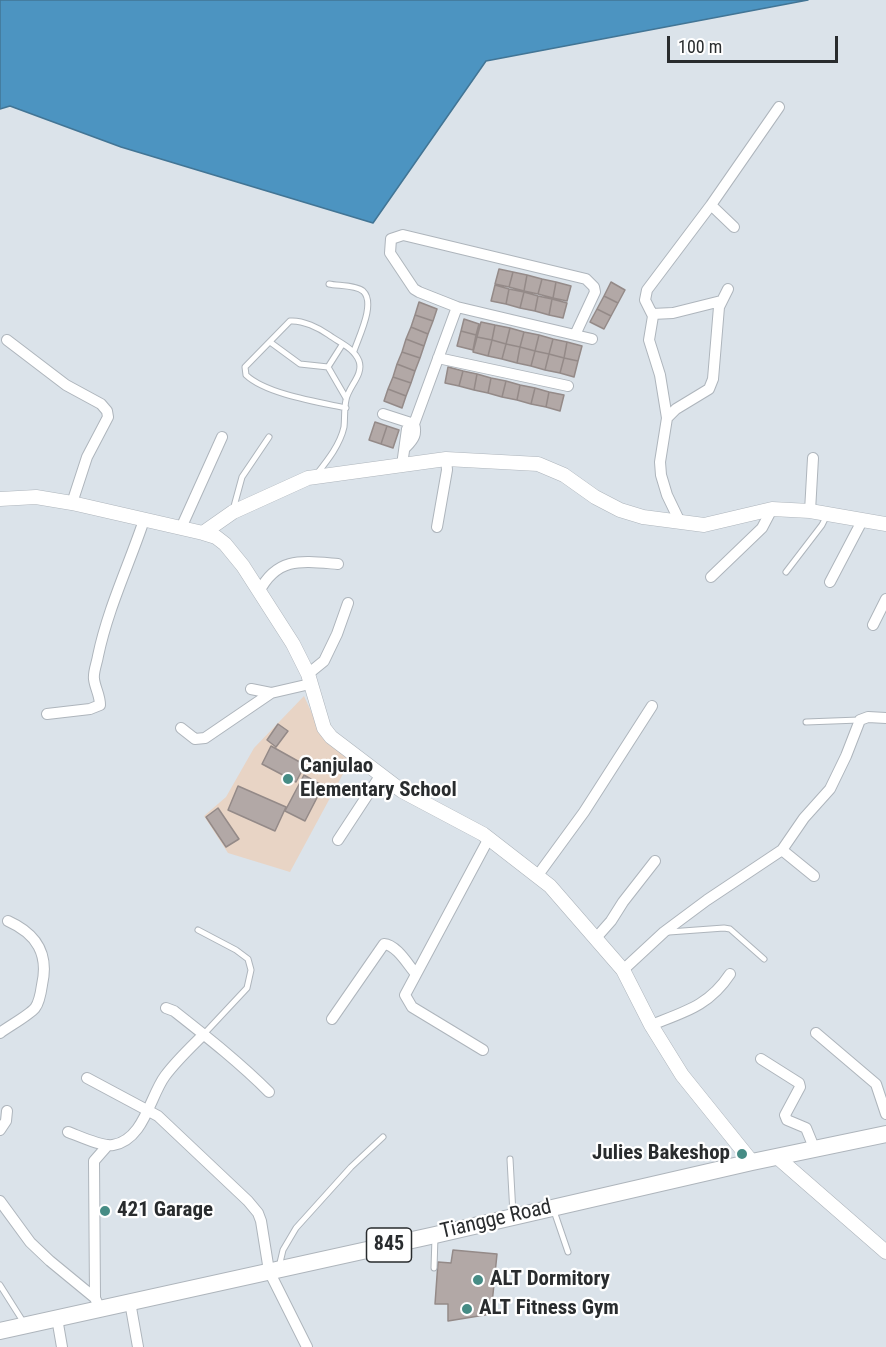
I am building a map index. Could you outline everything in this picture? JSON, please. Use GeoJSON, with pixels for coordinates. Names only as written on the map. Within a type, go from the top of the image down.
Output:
{"type":"FeatureCollection","features":[{"type":"Feature","properties":{"kind":"main road","name":"Tiangge Road"},"geometry":{"type":"LineString","coordinates":[[0,1330],[57,1318],[98,1303],[130,1302],[435,1235],[553,1206],[886,1134]]}},
{"type":"Feature","properties":{"kind":"street"},"geometry":{"type":"LineString","coordinates":[[679,520],[667,495],[661,475],[660,462],[667,418],[660,375],[649,340],[652,314],[645,300],[647,290],[711,205],[778,107]]}},
{"type":"Feature","properties":{"kind":"street"},"geometry":{"type":"LineString","coordinates":[[711,205],[734,227]]}},
{"type":"Feature","properties":{"kind":"street"},"geometry":{"type":"LineString","coordinates":[[574,335],[595,292],[594,287],[586,279],[403,235],[392,239],[390,252],[414,289],[457,307],[574,335],[592,339]]}},
{"type":"Feature","properties":{"kind":"street"},"geometry":{"type":"LineString","coordinates":[[667,418],[676,409],[709,389],[721,301],[728,289]]}},
{"type":"Feature","properties":{"kind":"street"},"geometry":{"type":"LineString","coordinates":[[652,314],[673,313],[721,301]]}},
{"type":"Feature","properties":{"kind":"street"},"geometry":{"type":"LineString","coordinates":[[402,465],[406,447],[413,440],[416,432],[414,423],[457,307]]}},
{"type":"Feature","properties":{"kind":"street"},"geometry":{"type":"LineString","coordinates":[[7,340],[66,385],[101,404],[107,411],[108,417],[87,457],[72,503]]}},
{"type":"Feature","properties":{"kind":"street"},"geometry":{"type":"LineString","coordinates":[[438,357],[568,386]]}},
{"type":"Feature","properties":{"kind":"street"},"geometry":{"type":"LineString","coordinates":[[383,414],[414,423]]}},
{"type":"Feature","properties":{"kind":"street"},"geometry":{"type":"LineString","coordinates":[[181,528],[222,437]]}},
{"type":"Feature","properties":{"kind":"street"},"geometry":{"type":"LineString","coordinates":[[810,511],[813,458]]}},
{"type":"Feature","properties":{"kind":"street"},"geometry":{"type":"LineString","coordinates":[[437,526],[447,470],[446,459]]}},
{"type":"Feature","properties":{"kind":"street"},"geometry":{"type":"LineString","coordinates":[[203,533],[233,512],[308,478],[446,459],[538,464],[564,475],[595,497],[620,510],[643,517],[704,525],[772,509],[810,511],[886,524]]}},
{"type":"Feature","properties":{"kind":"street"},"geometry":{"type":"LineString","coordinates":[[0,499],[36,497],[72,503],[203,533],[216,537],[225,544],[293,644],[309,679],[324,728],[331,737],[402,791],[489,838],[550,885],[623,970],[651,1024],[682,1075],[752,1162]]}},
{"type":"Feature","properties":{"kind":"street"},"geometry":{"type":"LineString","coordinates":[[711,577],[762,528],[772,509]]}},
{"type":"Feature","properties":{"kind":"street"},"geometry":{"type":"LineString","coordinates":[[47,714],[90,709],[100,705],[94,678],[101,641],[116,591],[144,520]]}},
{"type":"Feature","properties":{"kind":"street"},"geometry":{"type":"LineString","coordinates":[[830,582],[862,521]]}},
{"type":"Feature","properties":{"kind":"street"},"geometry":{"type":"LineString","coordinates":[[259,592],[272,571],[290,563],[338,564]]}},
{"type":"Feature","properties":{"kind":"street"},"geometry":{"type":"LineString","coordinates":[[873,625],[886,599]]}},
{"type":"Feature","properties":{"kind":"street"},"geometry":{"type":"LineString","coordinates":[[181,728],[191,738],[200,740],[271,693],[309,679],[324,661],[348,603]]}},
{"type":"Feature","properties":{"kind":"street"},"geometry":{"type":"LineString","coordinates":[[251,689],[271,693]]}},
{"type":"Feature","properties":{"kind":"street"},"geometry":{"type":"LineString","coordinates":[[538,875],[584,812],[652,706]]}},
{"type":"Feature","properties":{"kind":"street"},"geometry":{"type":"LineString","coordinates":[[623,970],[664,932],[782,850],[804,818],[830,789],[860,720],[868,717],[886,718]]}},
{"type":"Feature","properties":{"kind":"street"},"geometry":{"type":"LineString","coordinates":[[338,840],[380,776]]}},
{"type":"Feature","properties":{"kind":"street"},"geometry":{"type":"LineString","coordinates":[[483,1050],[412,1007],[405,995],[489,838]]}},
{"type":"Feature","properties":{"kind":"street"},"geometry":{"type":"LineString","coordinates":[[782,850],[814,876]]}},
{"type":"Feature","properties":{"kind":"street"},"geometry":{"type":"LineString","coordinates":[[596,938],[655,861]]}},
{"type":"Feature","properties":{"kind":"street"},"geometry":{"type":"LineString","coordinates":[[0,1033],[35,1008],[44,980],[44,964],[39,947],[22,927],[8,921]]}},
{"type":"Feature","properties":{"kind":"street"},"geometry":{"type":"LineString","coordinates":[[332,1019],[384,944],[393,947],[416,974]]}},
{"type":"Feature","properties":{"kind":"street"},"geometry":{"type":"LineString","coordinates":[[651,1024],[696,1008],[723,984],[730,974]]}},
{"type":"Feature","properties":{"kind":"street"},"geometry":{"type":"LineString","coordinates":[[166,1008],[174,1011],[249,1071],[269,1092]]}},
{"type":"Feature","properties":{"kind":"street"},"geometry":{"type":"LineString","coordinates":[[816,1033],[876,1084],[886,1114]]}},
{"type":"Feature","properties":{"kind":"street"},"geometry":{"type":"LineString","coordinates":[[68,1132],[108,1145],[115,1145],[126,1138],[150,1110],[159,1085],[165,1076],[203,1035]]}},
{"type":"Feature","properties":{"kind":"street"},"geometry":{"type":"LineString","coordinates":[[761,1059],[799,1083],[800,1087],[785,1115],[787,1120],[806,1128],[815,1150]]}},
{"type":"Feature","properties":{"kind":"street"},"geometry":{"type":"LineString","coordinates":[[87,1078],[150,1110],[258,1212],[274,1270],[307,1347]]}},
{"type":"Feature","properties":{"kind":"street"},"geometry":{"type":"LineString","coordinates":[[0,1130],[6,1121],[7,1111]]}},
{"type":"Feature","properties":{"kind":"street"},"geometry":{"type":"LineString","coordinates":[[98,1303],[94,1161],[108,1145]]}},
{"type":"Feature","properties":{"kind":"street"},"geometry":{"type":"LineString","coordinates":[[777,1157],[886,1252]]}},
{"type":"Feature","properties":{"kind":"street"},"geometry":{"type":"LineString","coordinates":[[0,1201],[30,1242],[98,1303]]}},
{"type":"Feature","properties":{"kind":"street"},"geometry":{"type":"LineString","coordinates":[[130,1302],[138,1347]]}},
{"type":"Feature","properties":{"kind":"street"},"geometry":{"type":"LineString","coordinates":[[57,1318],[62,1347]]}},
{"type":"Feature","properties":{"kind":"lane"},"geometry":{"type":"LineString","coordinates":[[329,284],[357,288],[363,291],[368,300],[367,312],[354,351]]}},
{"type":"Feature","properties":{"kind":"lane"},"geometry":{"type":"LineString","coordinates":[[316,477],[341,437],[346,408],[346,399],[360,370],[360,364],[354,351],[321,330],[296,320],[284,326],[245,367],[246,375],[252,381],[291,395],[346,408]]}},
{"type":"Feature","properties":{"kind":"lane"},"geometry":{"type":"LineString","coordinates":[[270,342],[300,364],[328,367]]}},
{"type":"Feature","properties":{"kind":"lane"},"geometry":{"type":"LineString","coordinates":[[328,367],[342,345]]}},
{"type":"Feature","properties":{"kind":"lane"},"geometry":{"type":"LineString","coordinates":[[328,367],[346,399]]}},
{"type":"Feature","properties":{"kind":"lane"},"geometry":{"type":"LineString","coordinates":[[233,512],[242,477],[269,437]]}},
{"type":"Feature","properties":{"kind":"lane"},"geometry":{"type":"LineString","coordinates":[[786,572],[827,515]]}},
{"type":"Feature","properties":{"kind":"lane"},"geometry":{"type":"LineString","coordinates":[[806,722],[860,720]]}},
{"type":"Feature","properties":{"kind":"lane"},"geometry":{"type":"LineString","coordinates":[[664,932],[730,929],[764,959]]}},
{"type":"Feature","properties":{"kind":"lane"},"geometry":{"type":"LineString","coordinates":[[198,930],[248,959],[251,970],[247,988],[203,1035]]}},
{"type":"Feature","properties":{"kind":"lane"},"geometry":{"type":"LineString","coordinates":[[274,1270],[296,1228],[351,1167],[383,1137]]}},
{"type":"Feature","properties":{"kind":"lane"},"geometry":{"type":"LineString","coordinates":[[510,1159],[513,1215]]}},
{"type":"Feature","properties":{"kind":"lane"},"geometry":{"type":"LineString","coordinates":[[553,1206],[568,1252]]}},
{"type":"Feature","properties":{"kind":"lane"},"geometry":{"type":"LineString","coordinates":[[434,1268],[435,1235]]}},
{"type":"Feature","properties":{"kind":"lane"},"geometry":{"type":"LineString","coordinates":[[0,1285],[25,1325]]}},
{"type":"Feature","properties":{"kind":"lane"},"geometry":{"type":"LineString","coordinates":[[0,1301],[8,1298]]}},
{"type":"Feature","properties":{"kind":"shaded area","name":"Canjulao Elementary School"},"geometry":{"type":"Polygon","coordinates":[[[304,696],[322,735],[350,761],[290,872],[228,853],[204,816],[226,797],[254,748],[304,696]]]}},
{"type":"Feature","properties":{"kind":"water"},"geometry":{"type":"Polygon","coordinates":[[[0,0],[808,0],[486,61],[373,223],[121,147],[10,106],[0,109],[0,0]]]}},
{"type":"Feature","properties":{"kind":"building"},"geometry":{"type":"Polygon","coordinates":[[[499,269],[513,272],[509,287],[495,284],[499,269]]]}},
{"type":"Feature","properties":{"kind":"building"},"geometry":{"type":"Polygon","coordinates":[[[513,272],[527,275],[524,291],[509,287],[513,272]]]}},
{"type":"Feature","properties":{"kind":"building"},"geometry":{"type":"Polygon","coordinates":[[[527,275],[542,279],[538,294],[524,291],[527,275]]]}},
{"type":"Feature","properties":{"kind":"building"},"geometry":{"type":"Polygon","coordinates":[[[542,279],[556,282],[553,298],[538,294],[542,279]]]}},
{"type":"Feature","properties":{"kind":"building"},"geometry":{"type":"Polygon","coordinates":[[[556,282],[571,286],[567,301],[553,298],[556,282]]]}},
{"type":"Feature","properties":{"kind":"building"},"geometry":{"type":"Polygon","coordinates":[[[611,282],[625,290],[618,303],[604,296],[611,282]]]}},
{"type":"Feature","properties":{"kind":"building"},"geometry":{"type":"Polygon","coordinates":[[[495,285],[509,289],[506,304],[491,301],[495,285]]]}},
{"type":"Feature","properties":{"kind":"building"},"geometry":{"type":"Polygon","coordinates":[[[509,289],[524,292],[520,308],[506,304],[509,289]]]}},
{"type":"Feature","properties":{"kind":"building"},"geometry":{"type":"Polygon","coordinates":[[[524,292],[538,296],[535,311],[520,308],[524,292]]]}},
{"type":"Feature","properties":{"kind":"building"},"geometry":{"type":"Polygon","coordinates":[[[538,296],[552,299],[549,315],[535,311],[538,296]]]}},
{"type":"Feature","properties":{"kind":"building"},"geometry":{"type":"Polygon","coordinates":[[[604,296],[618,303],[611,316],[597,309],[604,296]]]}},
{"type":"Feature","properties":{"kind":"building"},"geometry":{"type":"Polygon","coordinates":[[[552,299],[567,303],[563,318],[549,315],[552,299]]]}},
{"type":"Feature","properties":{"kind":"building"},"geometry":{"type":"Polygon","coordinates":[[[419,302],[437,309],[433,321],[415,315],[419,302]]]}},
{"type":"Feature","properties":{"kind":"building"},"geometry":{"type":"Polygon","coordinates":[[[597,309],[611,316],[604,329],[590,322],[597,309]]]}},
{"type":"Feature","properties":{"kind":"building"},"geometry":{"type":"Polygon","coordinates":[[[415,315],[433,321],[428,334],[411,327],[415,315]]]}},
{"type":"Feature","properties":{"kind":"building"},"geometry":{"type":"Polygon","coordinates":[[[464,319],[479,324],[476,335],[461,331],[464,319]]]}},
{"type":"Feature","properties":{"kind":"building"},"geometry":{"type":"Polygon","coordinates":[[[481,322],[495,325],[492,340],[477,337],[481,322]]]}},
{"type":"Feature","properties":{"kind":"building"},"geometry":{"type":"Polygon","coordinates":[[[495,325],[510,328],[506,344],[492,340],[495,325]]]}},
{"type":"Feature","properties":{"kind":"building"},"geometry":{"type":"Polygon","coordinates":[[[411,327],[428,334],[424,346],[406,339],[411,327]]]}},
{"type":"Feature","properties":{"kind":"building"},"geometry":{"type":"Polygon","coordinates":[[[510,328],[524,332],[520,347],[506,344],[510,328]]]}},
{"type":"Feature","properties":{"kind":"building"},"geometry":{"type":"Polygon","coordinates":[[[461,331],[476,335],[473,350],[457,346],[461,331]]]}},
{"type":"Feature","properties":{"kind":"building"},"geometry":{"type":"Polygon","coordinates":[[[524,332],[539,335],[535,351],[520,347],[524,332]]]}},
{"type":"Feature","properties":{"kind":"building"},"geometry":{"type":"Polygon","coordinates":[[[539,335],[553,339],[549,354],[535,351],[539,335]]]}},
{"type":"Feature","properties":{"kind":"building"},"geometry":{"type":"Polygon","coordinates":[[[477,337],[492,340],[488,356],[473,352],[477,337]]]}},
{"type":"Feature","properties":{"kind":"building"},"geometry":{"type":"Polygon","coordinates":[[[406,339],[424,346],[420,358],[402,352],[406,339]]]}},
{"type":"Feature","properties":{"kind":"building"},"geometry":{"type":"Polygon","coordinates":[[[553,339],[567,342],[564,358],[549,354],[553,339]]]}},
{"type":"Feature","properties":{"kind":"building"},"geometry":{"type":"Polygon","coordinates":[[[492,340],[506,344],[502,359],[488,356],[492,340]]]}},
{"type":"Feature","properties":{"kind":"building"},"geometry":{"type":"Polygon","coordinates":[[[567,342],[582,346],[578,361],[564,358],[567,342]]]}},
{"type":"Feature","properties":{"kind":"building"},"geometry":{"type":"Polygon","coordinates":[[[506,344],[520,347],[517,363],[502,359],[506,344]]]}},
{"type":"Feature","properties":{"kind":"building"},"geometry":{"type":"Polygon","coordinates":[[[520,347],[535,351],[531,366],[517,363],[520,347]]]}},
{"type":"Feature","properties":{"kind":"building"},"geometry":{"type":"Polygon","coordinates":[[[535,351],[549,354],[545,370],[531,366],[535,351]]]}},
{"type":"Feature","properties":{"kind":"building"},"geometry":{"type":"Polygon","coordinates":[[[402,352],[420,358],[415,371],[397,364],[402,352]]]}},
{"type":"Feature","properties":{"kind":"building"},"geometry":{"type":"Polygon","coordinates":[[[549,354],[564,358],[560,373],[545,370],[549,354]]]}},
{"type":"Feature","properties":{"kind":"building"},"geometry":{"type":"Polygon","coordinates":[[[564,358],[578,361],[574,377],[560,373],[564,358]]]}},
{"type":"Feature","properties":{"kind":"building"},"geometry":{"type":"Polygon","coordinates":[[[397,364],[415,371],[411,383],[393,377],[397,364]]]}},
{"type":"Feature","properties":{"kind":"building"},"geometry":{"type":"Polygon","coordinates":[[[448,367],[463,371],[459,386],[445,383],[448,367]]]}},
{"type":"Feature","properties":{"kind":"building"},"geometry":{"type":"Polygon","coordinates":[[[463,371],[477,374],[474,390],[459,386],[463,371]]]}},
{"type":"Feature","properties":{"kind":"building"},"geometry":{"type":"Polygon","coordinates":[[[477,374],[491,378],[488,393],[474,390],[477,374]]]}},
{"type":"Feature","properties":{"kind":"building"},"geometry":{"type":"Polygon","coordinates":[[[393,377],[411,383],[406,396],[388,389],[393,377]]]}},
{"type":"Feature","properties":{"kind":"building"},"geometry":{"type":"Polygon","coordinates":[[[491,378],[506,381],[502,397],[488,393],[491,378]]]}},
{"type":"Feature","properties":{"kind":"building"},"geometry":{"type":"Polygon","coordinates":[[[506,381],[520,385],[517,400],[502,397],[506,381]]]}},
{"type":"Feature","properties":{"kind":"building"},"geometry":{"type":"Polygon","coordinates":[[[520,385],[535,388],[531,404],[517,400],[520,385]]]}},
{"type":"Feature","properties":{"kind":"building"},"geometry":{"type":"Polygon","coordinates":[[[535,388],[549,392],[546,407],[531,404],[535,388]]]}},
{"type":"Feature","properties":{"kind":"building"},"geometry":{"type":"Polygon","coordinates":[[[388,389],[406,396],[402,408],[384,401],[388,389]]]}},
{"type":"Feature","properties":{"kind":"building"},"geometry":{"type":"Polygon","coordinates":[[[549,392],[564,395],[560,411],[546,407],[549,392]]]}},
{"type":"Feature","properties":{"kind":"building"},"geometry":{"type":"Polygon","coordinates":[[[375,422],[387,426],[381,444],[369,440],[375,422]]]}},
{"type":"Feature","properties":{"kind":"building"},"geometry":{"type":"Polygon","coordinates":[[[387,426],[399,430],[393,448],[381,444],[387,426]]]}},
{"type":"Feature","properties":{"kind":"building"},"geometry":{"type":"Polygon","coordinates":[[[278,724],[288,731],[276,747],[267,740],[278,724]]]}},
{"type":"Feature","properties":{"kind":"building"},"geometry":{"type":"Polygon","coordinates":[[[271,746],[305,765],[296,782],[262,764],[271,746]]]}},
{"type":"Feature","properties":{"kind":"building"},"geometry":{"type":"Polygon","coordinates":[[[304,775],[323,786],[305,821],[285,811],[304,775]]]}},
{"type":"Feature","properties":{"kind":"building"},"geometry":{"type":"Polygon","coordinates":[[[238,786],[286,807],[275,831],[228,810],[238,786]]]}},
{"type":"Feature","properties":{"kind":"building"},"geometry":{"type":"Polygon","coordinates":[[[218,808],[239,839],[226,847],[206,817],[218,808]]]}},
{"type":"Feature","properties":{"kind":"building"},"geometry":{"type":"Polygon","coordinates":[[[453,1250],[497,1254],[491,1314],[448,1321],[448,1304],[435,1304],[438,1262],[451,1263],[453,1250]]]}},
{"type":"Feature","properties":{"kind":"place","name":"Canjulao Elementary School"},"geometry":{"type":"Point","coordinates":[288,779]}},
{"type":"Feature","properties":{"kind":"place","name":"Julies Bakeshop"},"geometry":{"type":"Point","coordinates":[742,1154]}},
{"type":"Feature","properties":{"kind":"place","name":"421 Garage"},"geometry":{"type":"Point","coordinates":[105,1211]}},
{"type":"Feature","properties":{"kind":"place","name":"ALT Dormitory"},"geometry":{"type":"Point","coordinates":[478,1280]}},
{"type":"Feature","properties":{"kind":"place","name":"ALT Fitness Gym"},"geometry":{"type":"Point","coordinates":[467,1309]}}]}
